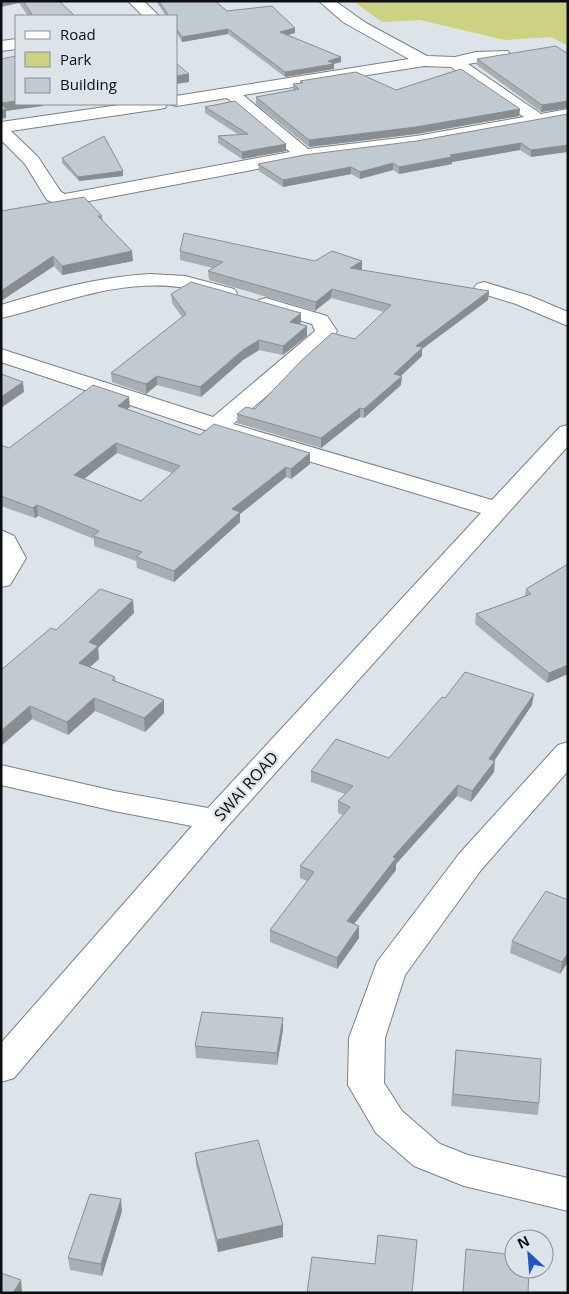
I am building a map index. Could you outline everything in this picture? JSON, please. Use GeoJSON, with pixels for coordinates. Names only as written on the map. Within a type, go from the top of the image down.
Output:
{"type":"FeatureCollection","features":[{"type":"Feature","properties":{"kind":"street"},"geometry":{"type":"LineString","coordinates":[[134,1],[151,15]]}},
{"type":"Feature","properties":{"kind":"street"},"geometry":{"type":"LineString","coordinates":[[326,1],[336,11],[424,61]]}},
{"type":"Feature","properties":{"kind":"street"},"geometry":{"type":"LineString","coordinates":[[1,46],[15,44]]}},
{"type":"Feature","properties":{"kind":"street"},"geometry":{"type":"LineString","coordinates":[[178,101],[424,61],[455,62],[502,54]]}},
{"type":"Feature","properties":{"kind":"street"},"geometry":{"type":"LineString","coordinates":[[455,62],[538,119]]}},
{"type":"Feature","properties":{"kind":"street"},"geometry":{"type":"LineString","coordinates":[[230,93],[304,155]]}},
{"type":"Feature","properties":{"kind":"street"},"geometry":{"type":"LineString","coordinates":[[1,129],[152,105]]}},
{"type":"Feature","properties":{"kind":"street"},"geometry":{"type":"LineString","coordinates":[[1,129],[32,161],[54,196],[63,200],[304,155],[416,141],[568,114]]}},
{"type":"Feature","properties":{"kind":"street"},"geometry":{"type":"LineString","coordinates":[[1,312],[80,290],[145,281],[169,280],[189,282],[320,320],[326,331],[319,341],[216,426]]}},
{"type":"Feature","properties":{"kind":"street"},"geometry":{"type":"LineString","coordinates":[[484,288],[522,300],[568,320]]}},
{"type":"Feature","properties":{"kind":"street"},"geometry":{"type":"LineString","coordinates":[[1,355],[216,426],[495,509]]}},
{"type":"Feature","properties":{"kind":"street","name":"SWAI ROAD"},"geometry":{"type":"LineString","coordinates":[[1,1068],[215,820],[495,509],[568,432]]}},
{"type":"Feature","properties":{"kind":"street"},"geometry":{"type":"LineString","coordinates":[[1,538],[5,541],[13,558],[1,579]]}},
{"type":"Feature","properties":{"kind":"street"},"geometry":{"type":"LineString","coordinates":[[568,752],[470,862],[389,971],[367,1038],[366,1085],[390,1122],[426,1155],[464,1170],[568,1195]]}},
{"type":"Feature","properties":{"kind":"street"},"geometry":{"type":"LineString","coordinates":[[3,779],[215,820]]}},
{"type":"Feature","properties":{"kind":"green space"},"geometry":{"type":"Polygon","coordinates":[[[353,1],[568,1],[568,46],[551,37],[505,40],[420,20],[382,22],[353,1]]]}},
{"type":"Feature","properties":{"kind":"building"},"geometry":{"type":"Polygon","coordinates":[[[23,1],[59,1],[74,15],[32,15],[23,1]]]}},
{"type":"Feature","properties":{"kind":"building"},"geometry":{"type":"Polygon","coordinates":[[[159,1],[215,1],[227,11],[272,6],[295,28],[280,32],[341,57],[328,61],[334,64],[285,72],[228,29],[182,37],[178,31],[178,15],[168,15],[159,1]]]}},
{"type":"Feature","properties":{"kind":"building"},"geometry":{"type":"Polygon","coordinates":[[[556,46],[568,54],[568,101],[542,105],[477,59],[556,46]]]}},
{"type":"Feature","properties":{"kind":"building"},"geometry":{"type":"Polygon","coordinates":[[[15,56],[15,101],[1,103],[1,59],[15,56]]]}},
{"type":"Feature","properties":{"kind":"building"},"geometry":{"type":"Polygon","coordinates":[[[178,65],[189,74],[178,76],[178,65]]]}},
{"type":"Feature","properties":{"kind":"building"},"geometry":{"type":"Polygon","coordinates":[[[461,69],[520,109],[416,127],[309,140],[256,97],[299,89],[293,84],[303,83],[300,81],[356,72],[396,90],[461,69]]]}},
{"type":"Feature","properties":{"kind":"building"},"geometry":{"type":"Polygon","coordinates":[[[235,101],[286,144],[242,152],[218,136],[248,134],[205,107],[235,101]]]}},
{"type":"Feature","properties":{"kind":"building"},"geometry":{"type":"Polygon","coordinates":[[[568,114],[568,145],[531,150],[521,143],[450,155],[452,157],[399,167],[393,163],[360,172],[351,167],[283,180],[258,164],[304,155],[417,141],[568,114]]]}},
{"type":"Feature","properties":{"kind":"building"},"geometry":{"type":"Polygon","coordinates":[[[104,136],[123,171],[78,177],[62,158],[104,136]]]}},
{"type":"Feature","properties":{"kind":"building"},"geometry":{"type":"Polygon","coordinates":[[[84,197],[102,216],[98,216],[132,251],[62,266],[53,256],[1,291],[1,211],[84,197]]]}},
{"type":"Feature","properties":{"kind":"building"},"geometry":{"type":"Polygon","coordinates":[[[184,233],[315,261],[332,251],[362,261],[350,268],[489,291],[416,346],[423,347],[394,374],[402,376],[364,409],[360,408],[321,438],[237,414],[246,407],[255,409],[302,360],[332,333],[355,339],[391,305],[332,289],[316,302],[208,271],[223,262],[180,251],[184,233]]]}},
{"type":"Feature","properties":{"kind":"building"},"geometry":{"type":"Polygon","coordinates":[[[191,282],[301,313],[290,322],[307,326],[283,346],[259,340],[243,350],[200,387],[157,376],[146,384],[111,373],[186,314],[171,294],[191,282]]]}},
{"type":"Feature","properties":{"kind":"building"},"geometry":{"type":"Polygon","coordinates":[[[1,374],[23,382],[1,397],[1,374]]]}},
{"type":"Feature","properties":{"kind":"building"},"geometry":{"type":"Polygon","coordinates":[[[93,385],[129,397],[118,406],[200,435],[214,424],[310,453],[291,469],[286,467],[232,509],[240,512],[174,571],[136,557],[142,552],[93,536],[99,531],[37,505],[33,508],[1,496],[1,445],[9,448],[93,385]],[[116,443],[74,475],[141,501],[180,466],[116,443]]]}},
{"type":"Feature","properties":{"kind":"building"},"geometry":{"type":"Polygon","coordinates":[[[568,564],[568,665],[549,673],[476,614],[531,594],[526,589],[568,564]]]}},
{"type":"Feature","properties":{"kind":"building"},"geometry":{"type":"Polygon","coordinates":[[[100,589],[133,600],[89,642],[98,646],[79,663],[115,677],[112,680],[164,700],[144,718],[94,698],[67,722],[30,706],[1,731],[1,670],[51,628],[56,630],[100,589]]]}},
{"type":"Feature","properties":{"kind":"building"},"geometry":{"type":"Polygon","coordinates":[[[465,672],[534,694],[489,759],[495,761],[472,791],[458,785],[393,857],[396,858],[347,921],[359,926],[337,958],[270,930],[314,872],[300,866],[350,807],[338,801],[353,786],[311,771],[336,739],[389,758],[442,697],[445,698],[465,672]]]}},
{"type":"Feature","properties":{"kind":"building"},"geometry":{"type":"Polygon","coordinates":[[[546,891],[568,900],[568,953],[562,962],[512,941],[546,891]]]}},
{"type":"Feature","properties":{"kind":"building"},"geometry":{"type":"Polygon","coordinates":[[[202,1012],[283,1018],[277,1053],[195,1046],[202,1012]]]}},
{"type":"Feature","properties":{"kind":"building"},"geometry":{"type":"Polygon","coordinates":[[[456,1050],[541,1059],[539,1103],[453,1094],[456,1050]]]}},
{"type":"Feature","properties":{"kind":"building"},"geometry":{"type":"Polygon","coordinates":[[[258,1140],[283,1225],[217,1240],[195,1153],[258,1140]]]}},
{"type":"Feature","properties":{"kind":"building"},"geometry":{"type":"Polygon","coordinates":[[[90,1194],[121,1199],[101,1264],[68,1258],[90,1194]]]}},
{"type":"Feature","properties":{"kind":"building"},"geometry":{"type":"Polygon","coordinates":[[[378,1235],[417,1240],[412,1293],[307,1293],[312,1257],[375,1264],[378,1235]]]}},
{"type":"Feature","properties":{"kind":"building"},"geometry":{"type":"Polygon","coordinates":[[[466,1249],[504,1254],[504,1279],[529,1279],[528,1293],[463,1293],[466,1249]]]}},
{"type":"Feature","properties":{"kind":"building"},"geometry":{"type":"Polygon","coordinates":[[[1,1273],[21,1280],[13,1293],[1,1293],[1,1273]]]}}]}
